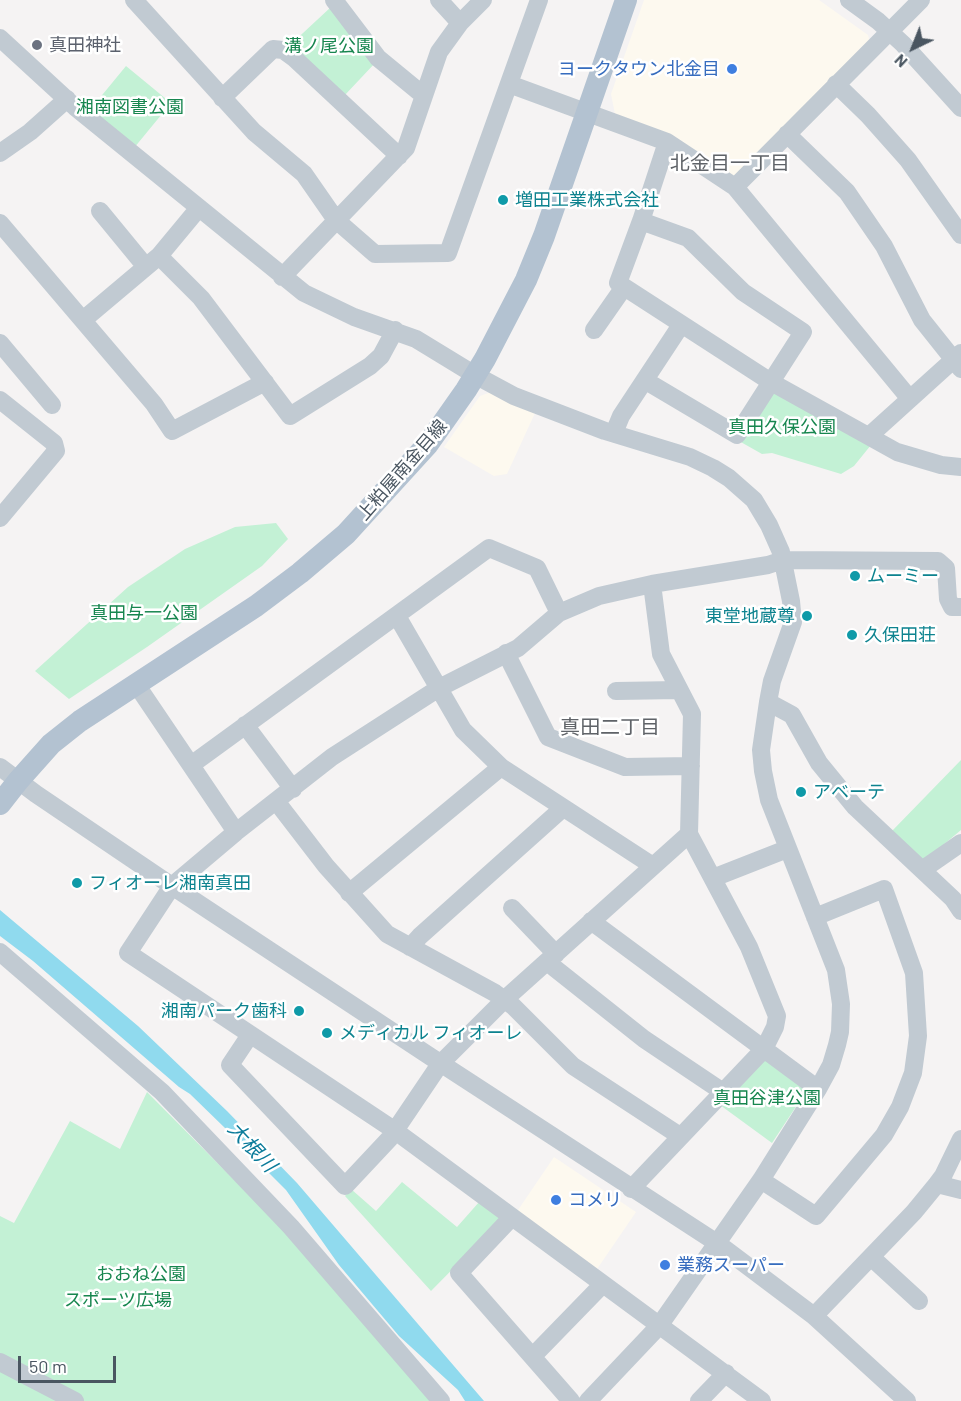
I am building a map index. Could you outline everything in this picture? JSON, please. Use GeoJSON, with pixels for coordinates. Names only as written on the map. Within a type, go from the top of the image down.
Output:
{"type":"FeatureCollection","features":[{"type":"Feature","properties":{"kind":"main road","name":"上粕屋南金目線"},"geometry":{"type":"LineString","coordinates":[[0,804],[58,738],[80,721],[256,606],[300,573],[346,534],[428,444],[476,375],[526,280],[544,236],[626,0]]}},
{"type":"Feature","properties":{"kind":"street"},"geometry":{"type":"LineString","coordinates":[[134,0],[254,132],[304,174],[336,220],[375,254],[448,253],[539,0]]}},
{"type":"Feature","properties":{"kind":"street"},"geometry":{"type":"LineString","coordinates":[[334,0],[378,58],[423,94]]}},
{"type":"Feature","properties":{"kind":"street"},"geometry":{"type":"LineString","coordinates":[[439,0],[460,23]]}},
{"type":"Feature","properties":{"kind":"street"},"geometry":{"type":"LineString","coordinates":[[282,277],[406,148],[439,52],[460,23],[483,0]]}},
{"type":"Feature","properties":{"kind":"street"},"geometry":{"type":"LineString","coordinates":[[849,0],[890,32],[934,76],[961,108]]}},
{"type":"Feature","properties":{"kind":"street"},"geometry":{"type":"LineString","coordinates":[[735,187],[921,0]]}},
{"type":"Feature","properties":{"kind":"street"},"geometry":{"type":"LineString","coordinates":[[0,38],[66,99],[198,209],[304,293],[327,306],[395,330],[429,346],[514,396],[614,433],[690,457],[729,478],[743,489],[761,510],[769,525],[783,560],[791,601],[792,622],[772,681],[761,750],[763,771],[769,800],[836,970],[842,1004],[840,1032],[831,1065],[761,1180],[659,1326],[588,1401]]}},
{"type":"Feature","properties":{"kind":"street"},"geometry":{"type":"LineString","coordinates":[[222,98],[273,49],[283,51],[294,58],[399,156]]}},
{"type":"Feature","properties":{"kind":"street"},"geometry":{"type":"LineString","coordinates":[[509,84],[667,142],[735,187],[910,399]]}},
{"type":"Feature","properties":{"kind":"street"},"geometry":{"type":"LineString","coordinates":[[836,84],[868,115],[908,160],[961,235]]}},
{"type":"Feature","properties":{"kind":"street"},"geometry":{"type":"LineString","coordinates":[[0,153],[30,132],[66,99]]}},
{"type":"Feature","properties":{"kind":"street"},"geometry":{"type":"LineString","coordinates":[[787,134],[847,192],[884,246],[922,320],[959,360],[910,399],[869,436]]}},
{"type":"Feature","properties":{"kind":"street"},"geometry":{"type":"LineString","coordinates":[[667,142],[618,283],[771,382],[897,452],[941,465],[961,467]]}},
{"type":"Feature","properties":{"kind":"street"},"geometry":{"type":"LineString","coordinates":[[83,320],[153,262],[198,209]]}},
{"type":"Feature","properties":{"kind":"street"},"geometry":{"type":"LineString","coordinates":[[100,210],[153,262],[201,298],[290,416],[370,366],[381,356],[395,330]]}},
{"type":"Feature","properties":{"kind":"street"},"geometry":{"type":"LineString","coordinates":[[641,221],[688,238],[743,292],[803,332],[737,435],[646,381]]}},
{"type":"Feature","properties":{"kind":"street"},"geometry":{"type":"LineString","coordinates":[[0,222],[154,404],[172,431],[265,382]]}},
{"type":"Feature","properties":{"kind":"street"},"geometry":{"type":"LineString","coordinates":[[594,330],[624,287]]}},
{"type":"Feature","properties":{"kind":"street"},"geometry":{"type":"LineString","coordinates":[[614,433],[621,416],[681,325]]}},
{"type":"Feature","properties":{"kind":"street"},"geometry":{"type":"LineString","coordinates":[[0,343],[41,401]]}},
{"type":"Feature","properties":{"kind":"street"},"geometry":{"type":"LineString","coordinates":[[0,400],[54,443],[56,451],[0,518]]}},
{"type":"Feature","properties":{"kind":"street"},"geometry":{"type":"LineString","coordinates":[[190,765],[489,548],[537,568],[559,613]]}},
{"type":"Feature","properties":{"kind":"street"},"geometry":{"type":"LineString","coordinates":[[762,1401],[394,1130],[128,953],[172,886],[236,832],[332,757],[440,688],[518,648],[559,613],[599,596],[652,584],[768,565],[783,560],[938,561],[946,568],[948,599],[952,607],[961,607]]}},
{"type":"Feature","properties":{"kind":"street"},"geometry":{"type":"LineString","coordinates":[[631,1189],[764,1049],[775,1027],[777,1016],[749,947],[689,834],[692,714],[661,654],[652,584]]}},
{"type":"Feature","properties":{"kind":"street"},"geometry":{"type":"LineString","coordinates":[[398,616],[463,729],[501,768],[653,866]]}},
{"type":"Feature","properties":{"kind":"street"},"geometry":{"type":"LineString","coordinates":[[506,653],[548,737],[625,767],[691,766]]}},
{"type":"Feature","properties":{"kind":"street"},"geometry":{"type":"LineString","coordinates":[[136,684],[236,832]]}},
{"type":"Feature","properties":{"kind":"street"},"geometry":{"type":"LineString","coordinates":[[616,691],[679,690]]}},
{"type":"Feature","properties":{"kind":"street"},"geometry":{"type":"LineString","coordinates":[[768,702],[792,715],[819,763],[855,807],[953,899],[961,911]]}},
{"type":"Feature","properties":{"kind":"street"},"geometry":{"type":"LineString","coordinates":[[244,725],[293,789]]}},
{"type":"Feature","properties":{"kind":"street"},"geometry":{"type":"LineString","coordinates":[[0,766],[18,781],[172,886],[717,1244],[814,1316],[907,1401]]}},
{"type":"Feature","properties":{"kind":"street"},"geometry":{"type":"LineString","coordinates":[[349,893],[501,768]]}},
{"type":"Feature","properties":{"kind":"street"},"geometry":{"type":"LineString","coordinates":[[276,801],[349,893],[387,934],[495,993],[513,1006],[573,1066],[680,1136]]}},
{"type":"Feature","properties":{"kind":"street"},"geometry":{"type":"LineString","coordinates":[[410,947],[563,808]]}},
{"type":"Feature","properties":{"kind":"street"},"geometry":{"type":"LineString","coordinates":[[250,1035],[230,1065],[345,1186],[390,1138],[440,1064],[504,1000],[689,834]]}},
{"type":"Feature","properties":{"kind":"street"},"geometry":{"type":"LineString","coordinates":[[922,870],[961,843]]}},
{"type":"Feature","properties":{"kind":"street"},"geometry":{"type":"LineString","coordinates":[[713,878],[787,849]]}},
{"type":"Feature","properties":{"kind":"street"},"geometry":{"type":"LineString","coordinates":[[761,1180],[816,1216],[884,1135],[900,1107],[913,1073],[918,1036],[914,973],[884,890],[815,916]]}},
{"type":"Feature","properties":{"kind":"street"},"geometry":{"type":"LineString","coordinates":[[512,908],[552,958],[645,1039],[723,1092]]}},
{"type":"Feature","properties":{"kind":"street"},"geometry":{"type":"LineString","coordinates":[[591,921],[818,1089]]}},
{"type":"Feature","properties":{"kind":"street"},"geometry":{"type":"LineString","coordinates":[[0,952],[162,1092],[291,1227],[441,1401]]}},
{"type":"Feature","properties":{"kind":"street"},"geometry":{"type":"LineString","coordinates":[[814,1316],[937,1184],[961,1139]]}},
{"type":"Feature","properties":{"kind":"street"},"geometry":{"type":"LineString","coordinates":[[937,1184],[961,1190]]}},
{"type":"Feature","properties":{"kind":"street"},"geometry":{"type":"LineString","coordinates":[[512,1217],[459,1273],[571,1401]]}},
{"type":"Feature","properties":{"kind":"street"},"geometry":{"type":"LineString","coordinates":[[871,1257],[919,1301]]}},
{"type":"Feature","properties":{"kind":"street"},"geometry":{"type":"LineString","coordinates":[[533,1356],[603,1284]]}},
{"type":"Feature","properties":{"kind":"street"},"geometry":{"type":"LineString","coordinates":[[0,1362],[75,1401]]}},
{"type":"Feature","properties":{"kind":"street"},"geometry":{"type":"LineString","coordinates":[[699,1401],[726,1373]]}},
{"type":"Feature","properties":{"kind":"shaded area","name":"ヨークタウン北金目"},"geometry":{"type":"Polygon","coordinates":[[[644,0],[819,0],[868,35],[870,43],[734,180],[615,114],[611,94],[644,0]]]}},
{"type":"Feature","properties":{"kind":"shaded area"},"geometry":{"type":"Polygon","coordinates":[[[491,392],[535,413],[507,474],[494,476],[444,447],[480,396],[491,392]]]}},
{"type":"Feature","properties":{"kind":"shaded area"},"geometry":{"type":"Polygon","coordinates":[[[554,1157],[636,1212],[595,1272],[516,1213],[554,1157]]]}},
{"type":"Feature","properties":{"kind":"green space","name":"溝ノ尾公園"},"geometry":{"type":"Polygon","coordinates":[[[331,7],[376,62],[344,96],[289,46],[331,7]]]}},
{"type":"Feature","properties":{"kind":"green space","name":"湘南図書公園"},"geometry":{"type":"Polygon","coordinates":[[[126,66],[171,103],[134,148],[89,111],[126,66]]]}},
{"type":"Feature","properties":{"kind":"green space","name":"真田久保公園"},"geometry":{"type":"Polygon","coordinates":[[[775,393],[871,445],[854,466],[841,474],[772,453],[762,454],[739,441],[767,397],[775,393]]]}},
{"type":"Feature","properties":{"kind":"green space","name":"真田与一公園"},"geometry":{"type":"Polygon","coordinates":[[[276,523],[288,539],[262,566],[69,699],[35,671],[128,587],[185,549],[235,527],[276,523]]]}},
{"type":"Feature","properties":{"kind":"green space"},"geometry":{"type":"Polygon","coordinates":[[[961,760],[961,830],[924,861],[892,831],[961,760]]]}},
{"type":"Feature","properties":{"kind":"green space","name":"真田谷津公園"},"geometry":{"type":"Polygon","coordinates":[[[763,1060],[768,1060],[807,1090],[772,1143],[720,1105],[763,1060]]]}},
{"type":"Feature","properties":{"kind":"green space","name":"スポーツ広場"},"geometry":{"type":"Polygon","coordinates":[[[147,1092],[274,1220],[433,1401],[0,1401],[0,1216],[14,1223],[70,1121],[120,1149],[147,1092]]]}},
{"type":"Feature","properties":{"kind":"green space"},"geometry":{"type":"Polygon","coordinates":[[[402,1182],[457,1227],[480,1201],[500,1217],[500,1221],[431,1291],[345,1196],[351,1189],[376,1211],[402,1182]]]}},
{"type":"Feature","properties":{"kind":"water","name":"大根川"},"geometry":{"type":"Polygon","coordinates":[[[0,910],[138,1026],[227,1111],[297,1183],[484,1401],[465,1401],[458,1390],[399,1336],[339,1265],[286,1190],[243,1147],[231,1130],[226,1129],[190,1094],[33,961],[0,936],[0,910]]]}},
{"type":"Feature","properties":{"kind":"place","name":"真田神社"},"geometry":{"type":"Point","coordinates":[37,45]}},
{"type":"Feature","properties":{"kind":"place","name":"ヨークタウン北金目"},"geometry":{"type":"Point","coordinates":[732,69]}},
{"type":"Feature","properties":{"kind":"place","name":"増田工業株式会社"},"geometry":{"type":"Point","coordinates":[503,200]}},
{"type":"Feature","properties":{"kind":"place","name":"ムーミー"},"geometry":{"type":"Point","coordinates":[855,576]}},
{"type":"Feature","properties":{"kind":"place","name":"東堂地蔵尊"},"geometry":{"type":"Point","coordinates":[807,616]}},
{"type":"Feature","properties":{"kind":"place","name":"久保田荘"},"geometry":{"type":"Point","coordinates":[852,635]}},
{"type":"Feature","properties":{"kind":"place","name":"アベーテ"},"geometry":{"type":"Point","coordinates":[801,792]}},
{"type":"Feature","properties":{"kind":"place","name":"フィオーレ湘南真田"},"geometry":{"type":"Point","coordinates":[77,883]}},
{"type":"Feature","properties":{"kind":"place","name":"湘南パーク歯科"},"geometry":{"type":"Point","coordinates":[299,1011]}},
{"type":"Feature","properties":{"kind":"place","name":"メディカル フィオーレ"},"geometry":{"type":"Point","coordinates":[327,1033]}},
{"type":"Feature","properties":{"kind":"place","name":"コメリ"},"geometry":{"type":"Point","coordinates":[556,1200]}},
{"type":"Feature","properties":{"kind":"place","name":"業務スーパー"},"geometry":{"type":"Point","coordinates":[665,1265]}},
{"type":"Feature","properties":{"kind":"district","name":"北金目一丁目"},"geometry":{"type":"Point","coordinates":[730,163]}},
{"type":"Feature","properties":{"kind":"district","name":"真田二丁目"},"geometry":{"type":"Point","coordinates":[610,727]}},
{"type":"Feature","properties":{"kind":"park label","name":"おおね公園"},"geometry":{"type":"Point","coordinates":[141,1274]}}]}
